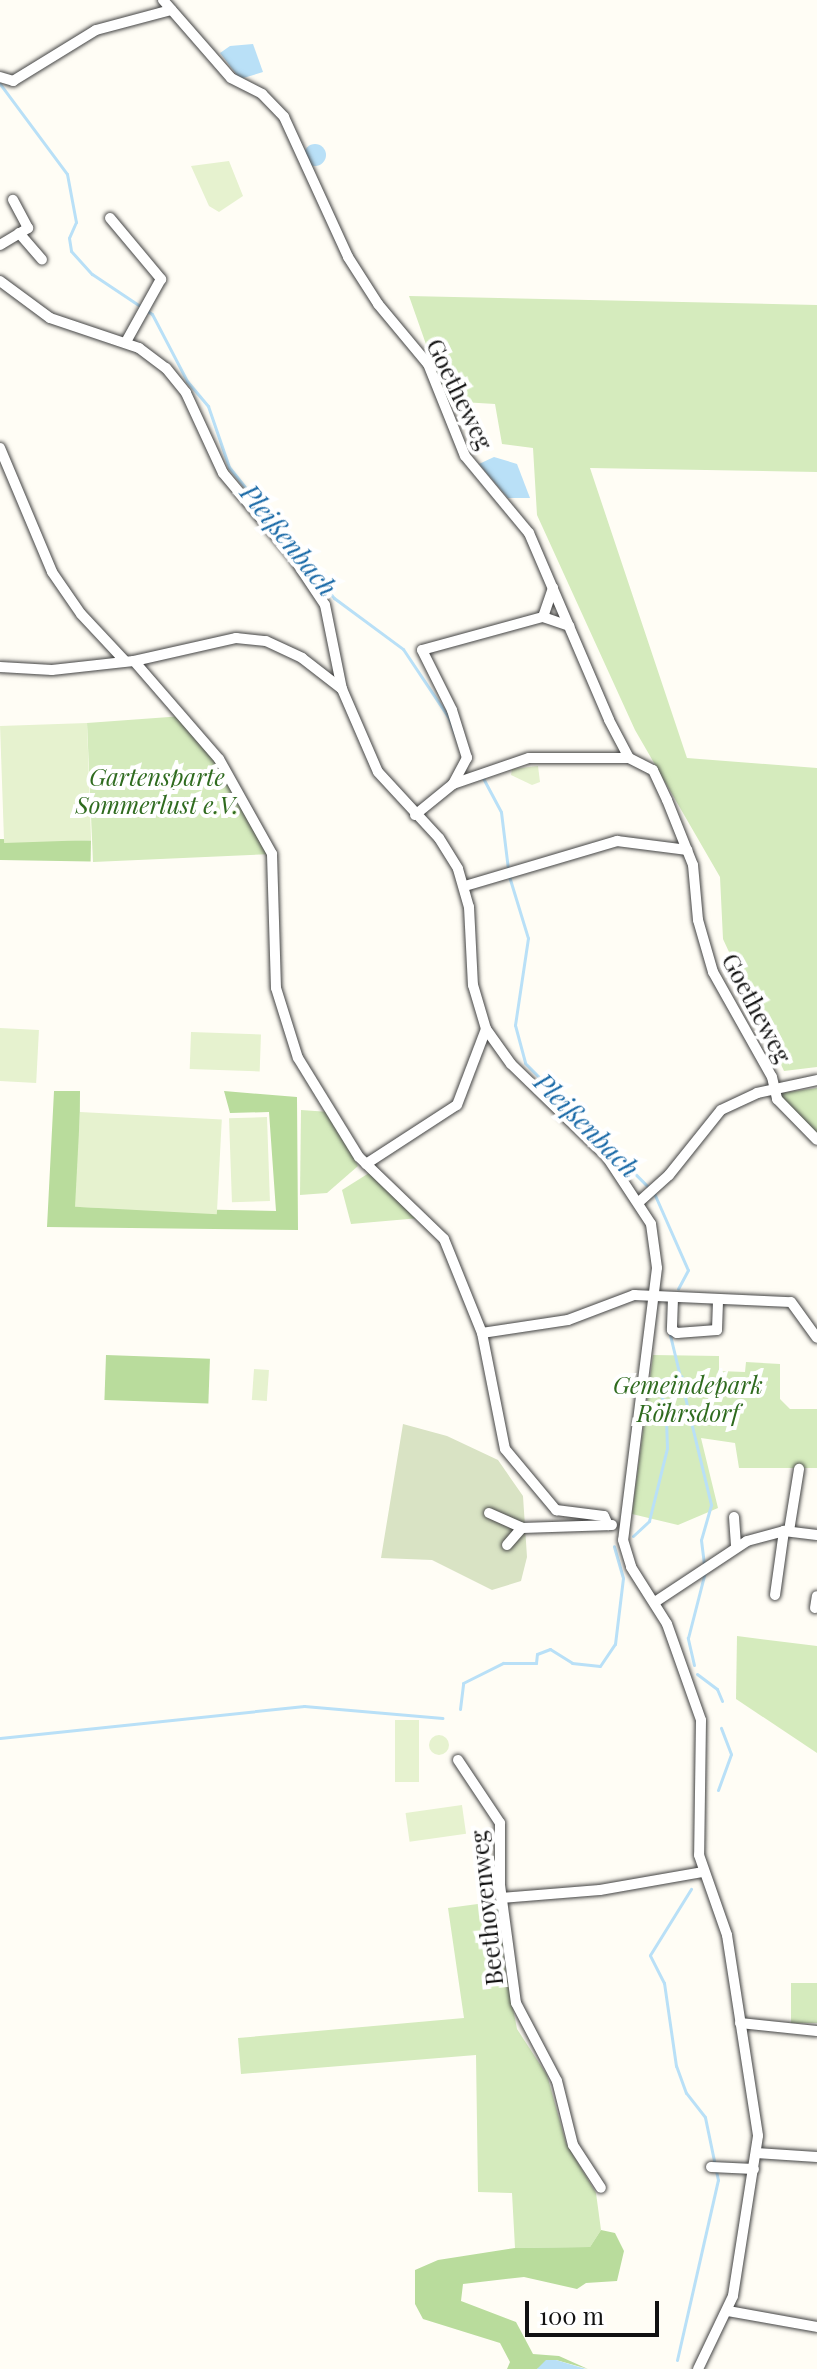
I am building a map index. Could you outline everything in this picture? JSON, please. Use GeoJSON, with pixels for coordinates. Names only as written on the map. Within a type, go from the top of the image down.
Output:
{"type":"FeatureCollection","features":[{"type":"Feature","properties":{"kind":"street","name":"Goetheweg"},"geometry":{"type":"LineString","coordinates":[[163,0],[241,87],[262,94],[284,117],[348,257],[378,304],[421,352],[453,436],[497,498],[522,522],[629,758],[653,770],[687,850],[705,952],[785,1110],[817,1140]]}},
{"type":"Feature","properties":{"kind":"street"},"geometry":{"type":"LineString","coordinates":[[0,77],[13,81],[96,30],[171,10]]}},
{"type":"Feature","properties":{"kind":"street"},"geometry":{"type":"LineString","coordinates":[[0,245],[28,228],[13,200]]}},
{"type":"Feature","properties":{"kind":"street"},"geometry":{"type":"LineString","coordinates":[[110,218],[161,279],[126,342]]}},
{"type":"Feature","properties":{"kind":"street"},"geometry":{"type":"LineString","coordinates":[[19,233],[42,259]]}},
{"type":"Feature","properties":{"kind":"street"},"geometry":{"type":"LineString","coordinates":[[0,281],[50,318],[126,342],[176,380],[223,473],[320,596],[334,635],[342,689],[378,772],[447,849],[465,886],[473,985],[486,1029],[511,1064],[647,1195],[656,1244],[653,1297],[622,1525],[631,1567],[655,1602],[677,1647],[701,1720],[698,1837],[703,1872],[727,1935],[757,2124],[754,2169],[728,2311],[698,2369]]}},
{"type":"Feature","properties":{"kind":"street"},"geometry":{"type":"LineString","coordinates":[[0,448],[52,572],[81,614],[130,661],[219,759],[272,854],[274,967],[281,1008],[306,1071],[366,1164],[444,1239],[482,1333],[502,1439],[511,1460],[556,1510],[604,1516],[608,1525]]}},
{"type":"Feature","properties":{"kind":"street"},"geometry":{"type":"LineString","coordinates":[[543,617],[553,588]]}},
{"type":"Feature","properties":{"kind":"street"},"geometry":{"type":"LineString","coordinates":[[453,784],[465,762],[452,710],[422,650],[543,617],[569,626]]}},
{"type":"Feature","properties":{"kind":"street"},"geometry":{"type":"LineString","coordinates":[[0,667],[52,670],[130,661],[236,638],[266,641],[302,658],[342,689]]}},
{"type":"Feature","properties":{"kind":"street"},"geometry":{"type":"LineString","coordinates":[[415,815],[453,784],[529,758],[629,758]]}},
{"type":"Feature","properties":{"kind":"street"},"geometry":{"type":"LineString","coordinates":[[465,886],[617,841],[687,850]]}},
{"type":"Feature","properties":{"kind":"street"},"geometry":{"type":"LineString","coordinates":[[366,1164],[457,1105],[486,1029]]}},
{"type":"Feature","properties":{"kind":"street"},"geometry":{"type":"LineString","coordinates":[[647,1195],[721,1110],[775,1088],[817,1080]]}},
{"type":"Feature","properties":{"kind":"street"},"geometry":{"type":"LineString","coordinates":[[482,1333],[568,1320],[598,1306],[634,1295],[791,1302],[813,1328],[817,1338]]}},
{"type":"Feature","properties":{"kind":"street"},"geometry":{"type":"LineString","coordinates":[[673,1298],[672,1330],[677,1333],[717,1330],[718,1299]]}},
{"type":"Feature","properties":{"kind":"street"},"geometry":{"type":"LineString","coordinates":[[775,1595],[799,1469]]}},
{"type":"Feature","properties":{"kind":"street"},"geometry":{"type":"LineString","coordinates":[[489,1513],[522,1528],[622,1525]]}},
{"type":"Feature","properties":{"kind":"street"},"geometry":{"type":"LineString","coordinates":[[734,1517],[736,1547]]}},
{"type":"Feature","properties":{"kind":"street"},"geometry":{"type":"LineString","coordinates":[[507,1545],[522,1528]]}},
{"type":"Feature","properties":{"kind":"street"},"geometry":{"type":"LineString","coordinates":[[655,1602],[736,1547],[786,1531],[817,1535]]}},
{"type":"Feature","properties":{"kind":"street","name":"Beethovenweg"},"geometry":{"type":"LineString","coordinates":[[458,1760],[500,1823],[501,1898],[516,2003],[557,2081],[573,2145],[601,2188]]}},
{"type":"Feature","properties":{"kind":"street"},"geometry":{"type":"LineString","coordinates":[[501,1898],[600,1890],[703,1872]]}},
{"type":"Feature","properties":{"kind":"street"},"geometry":{"type":"LineString","coordinates":[[740,2023],[817,2031]]}},
{"type":"Feature","properties":{"kind":"street"},"geometry":{"type":"LineString","coordinates":[[756,2153],[817,2157]]}},
{"type":"Feature","properties":{"kind":"street"},"geometry":{"type":"LineString","coordinates":[[716,2167],[754,2169]]}},
{"type":"Feature","properties":{"kind":"street"},"geometry":{"type":"LineString","coordinates":[[728,2311],[817,2327]]}},
{"type":"Feature","properties":{"kind":"green space"},"geometry":{"type":"Polygon","coordinates":[[[229,161],[243,196],[219,212],[209,206],[191,166],[229,161]]]}},
{"type":"Feature","properties":{"kind":"green space"},"geometry":{"type":"Polygon","coordinates":[[[409,296],[817,305],[817,472],[590,468],[687,758],[817,768],[817,1067],[784,1071],[723,939],[720,877],[635,730],[537,515],[533,448],[502,444],[495,404],[446,401],[409,296]]]}},
{"type":"Feature","properties":{"kind":"green space","name":"Gartensparte Sommerlust e.V."},"geometry":{"type":"Polygon","coordinates":[[[183,716],[219,759],[272,854],[93,862],[87,723],[183,716]]]}},
{"type":"Feature","properties":{"kind":"green space"},"geometry":{"type":"Polygon","coordinates":[[[87,723],[91,840],[4,843],[0,726],[87,723]]]}},
{"type":"Feature","properties":{"kind":"green space"},"geometry":{"type":"Polygon","coordinates":[[[538,766],[540,782],[532,785],[511,775],[512,769],[538,766]]]}},
{"type":"Feature","properties":{"kind":"green space"},"geometry":{"type":"Polygon","coordinates":[[[0,839],[91,841],[91,862],[0,860],[0,839]]]}},
{"type":"Feature","properties":{"kind":"green space"},"geometry":{"type":"Polygon","coordinates":[[[0,1028],[39,1030],[36,1083],[0,1081],[0,1028]]]}},
{"type":"Feature","properties":{"kind":"green space"},"geometry":{"type":"Polygon","coordinates":[[[191,1032],[261,1034],[260,1071],[190,1069],[191,1032]]]}},
{"type":"Feature","properties":{"kind":"green space"},"geometry":{"type":"Polygon","coordinates":[[[817,1088],[817,1134],[786,1106],[781,1093],[817,1088]]]}},
{"type":"Feature","properties":{"kind":"green space"},"geometry":{"type":"Polygon","coordinates":[[[54,1091],[80,1091],[79,1207],[276,1211],[269,1112],[230,1113],[224,1091],[297,1097],[298,1230],[47,1227],[54,1091]]]}},
{"type":"Feature","properties":{"kind":"green space"},"geometry":{"type":"Polygon","coordinates":[[[301,1110],[329,1112],[358,1166],[327,1193],[300,1195],[301,1110]]]}},
{"type":"Feature","properties":{"kind":"green space"},"geometry":{"type":"Polygon","coordinates":[[[80,1112],[222,1119],[217,1214],[75,1207],[80,1112]]]}},
{"type":"Feature","properties":{"kind":"green space"},"geometry":{"type":"Polygon","coordinates":[[[267,1117],[270,1201],[232,1202],[229,1118],[267,1117]]]}},
{"type":"Feature","properties":{"kind":"green space"},"geometry":{"type":"Polygon","coordinates":[[[369,1173],[420,1218],[351,1224],[342,1190],[369,1173]]]}},
{"type":"Feature","properties":{"kind":"green space"},"geometry":{"type":"Polygon","coordinates":[[[106,1355],[210,1359],[208,1404],[104,1400],[106,1355]]]}},
{"type":"Feature","properties":{"kind":"green space","name":"Gemeindepark Röhrsdorf"},"geometry":{"type":"Polygon","coordinates":[[[653,1355],[719,1356],[719,1371],[745,1372],[746,1362],[780,1364],[780,1399],[790,1409],[817,1409],[817,1468],[739,1468],[735,1443],[701,1438],[718,1508],[678,1525],[632,1514],[653,1355]]]}},
{"type":"Feature","properties":{"kind":"green space"},"geometry":{"type":"Polygon","coordinates":[[[254,1369],[269,1370],[267,1401],[252,1400],[254,1369]]]}},
{"type":"Feature","properties":{"kind":"green space"},"geometry":{"type":"Polygon","coordinates":[[[403,1424],[447,1436],[498,1460],[523,1496],[527,1557],[521,1581],[492,1590],[432,1560],[381,1558],[403,1424]]]}},
{"type":"Feature","properties":{"kind":"green space"},"geometry":{"type":"Polygon","coordinates":[[[737,1636],[817,1646],[817,1753],[736,1699],[737,1636]]]}},
{"type":"Feature","properties":{"kind":"green space"},"geometry":{"type":"Polygon","coordinates":[[[395,1720],[419,1720],[419,1782],[395,1782],[395,1720]]]}},
{"type":"Feature","properties":{"kind":"green space"},"geometry":{"type":"Polygon","coordinates":[[[439,1735],[446,1738],[449,1745],[446,1752],[439,1755],[432,1752],[429,1745],[432,1738],[439,1735]]]}},
{"type":"Feature","properties":{"kind":"green space"},"geometry":{"type":"Polygon","coordinates":[[[462,1805],[466,1834],[410,1842],[406,1813],[462,1805]]]}},
{"type":"Feature","properties":{"kind":"green space"},"geometry":{"type":"Polygon","coordinates":[[[500,1901],[504,1962],[517,2029],[547,2075],[566,2143],[596,2193],[601,2230],[590,2247],[515,2248],[512,2193],[478,2192],[476,2055],[241,2074],[238,2038],[464,2018],[448,1908],[500,1901]]]}},
{"type":"Feature","properties":{"kind":"green space"},"geometry":{"type":"Polygon","coordinates":[[[791,1983],[817,1983],[817,2023],[791,2023],[791,1983]]]}},
{"type":"Feature","properties":{"kind":"green space"},"geometry":{"type":"Polygon","coordinates":[[[601,2230],[615,2233],[624,2251],[617,2281],[586,2283],[577,2289],[524,2277],[463,2284],[461,2301],[516,2322],[533,2354],[559,2356],[588,2369],[556,2360],[537,2369],[507,2369],[510,2362],[500,2343],[423,2319],[415,2304],[415,2270],[438,2260],[515,2248],[590,2247],[601,2230]]]}},
{"type":"Feature","properties":{"kind":"water"},"geometry":{"type":"Polygon","coordinates":[[[253,44],[263,72],[240,79],[220,53],[230,46],[253,44]]]}},
{"type":"Feature","properties":{"kind":"water"},"geometry":{"type":"Polygon","coordinates":[[[315,144],[323,147],[326,155],[323,163],[315,166],[307,163],[304,155],[307,147],[315,144]]]}},
{"type":"Feature","properties":{"kind":"water"},"geometry":{"type":"Polygon","coordinates":[[[494,457],[517,464],[530,498],[508,498],[479,464],[494,457]]]}},
{"type":"Feature","properties":{"kind":"water"},"geometry":{"type":"Polygon","coordinates":[[[546,2360],[556,2360],[586,2369],[537,2369],[546,2360]]]}},
{"type":"Feature","properties":{"kind":"waterway","name":"Pleißenbach"},"geometry":{"type":"LineString","coordinates":[[0,84],[67,174],[76,222],[69,238],[71,251],[92,274],[152,314],[187,381],[208,406],[229,467],[334,598],[403,649],[449,718],[464,758]]}},
{"type":"Feature","properties":{"kind":"waterway","name":"Pleißenbach"},"geometry":{"type":"LineString","coordinates":[[483,778],[501,812],[508,869]]}},
{"type":"Feature","properties":{"kind":"waterway","name":"Pleißenbach"},"geometry":{"type":"LineString","coordinates":[[509,876],[528,938],[515,1025],[525,1063],[648,1187]]}},
{"type":"Feature","properties":{"kind":"waterway","name":"Pleißenbach"},"geometry":{"type":"LineString","coordinates":[[654,1193],[688,1270],[678,1289]]}},
{"type":"Feature","properties":{"kind":"waterway","name":"Pleißenbach"},"geometry":{"type":"LineString","coordinates":[[670,1335],[711,1505],[701,1540],[704,1565]]}},
{"type":"Feature","properties":{"kind":"waterway"},"geometry":{"type":"LineString","coordinates":[[666,1407],[655,1381],[682,1376]]}},
{"type":"Feature","properties":{"kind":"waterway"},"geometry":{"type":"LineString","coordinates":[[633,1536],[649,1521],[667,1448],[666,1420]]}},
{"type":"Feature","properties":{"kind":"waterway"},"geometry":{"type":"LineString","coordinates":[[460,1709],[463,1683],[503,1663],[536,1663],[537,1654],[550,1649],[572,1663],[600,1666],[615,1644],[623,1578],[614,1546]]}},
{"type":"Feature","properties":{"kind":"waterway","name":"Pleißenbach"},"geometry":{"type":"LineString","coordinates":[[694,1665],[688,1638],[705,1572]]}},
{"type":"Feature","properties":{"kind":"waterway","name":"Pleißenbach"},"geometry":{"type":"LineString","coordinates":[[697,1674],[717,1689],[722,1701]]}},
{"type":"Feature","properties":{"kind":"waterway"},"geometry":{"type":"LineString","coordinates":[[0,1738],[304,1706],[442,1718]]}},
{"type":"Feature","properties":{"kind":"waterway","name":"Pleißenbach"},"geometry":{"type":"LineString","coordinates":[[718,1790],[731,1754],[721,1728]]}},
{"type":"Feature","properties":{"kind":"waterway","name":"Pleißenbach"},"geometry":{"type":"LineString","coordinates":[[677,2360],[718,2180],[705,2117],[686,2093],[676,2066],[664,1983],[650,1955],[691,1889]]}}]}
